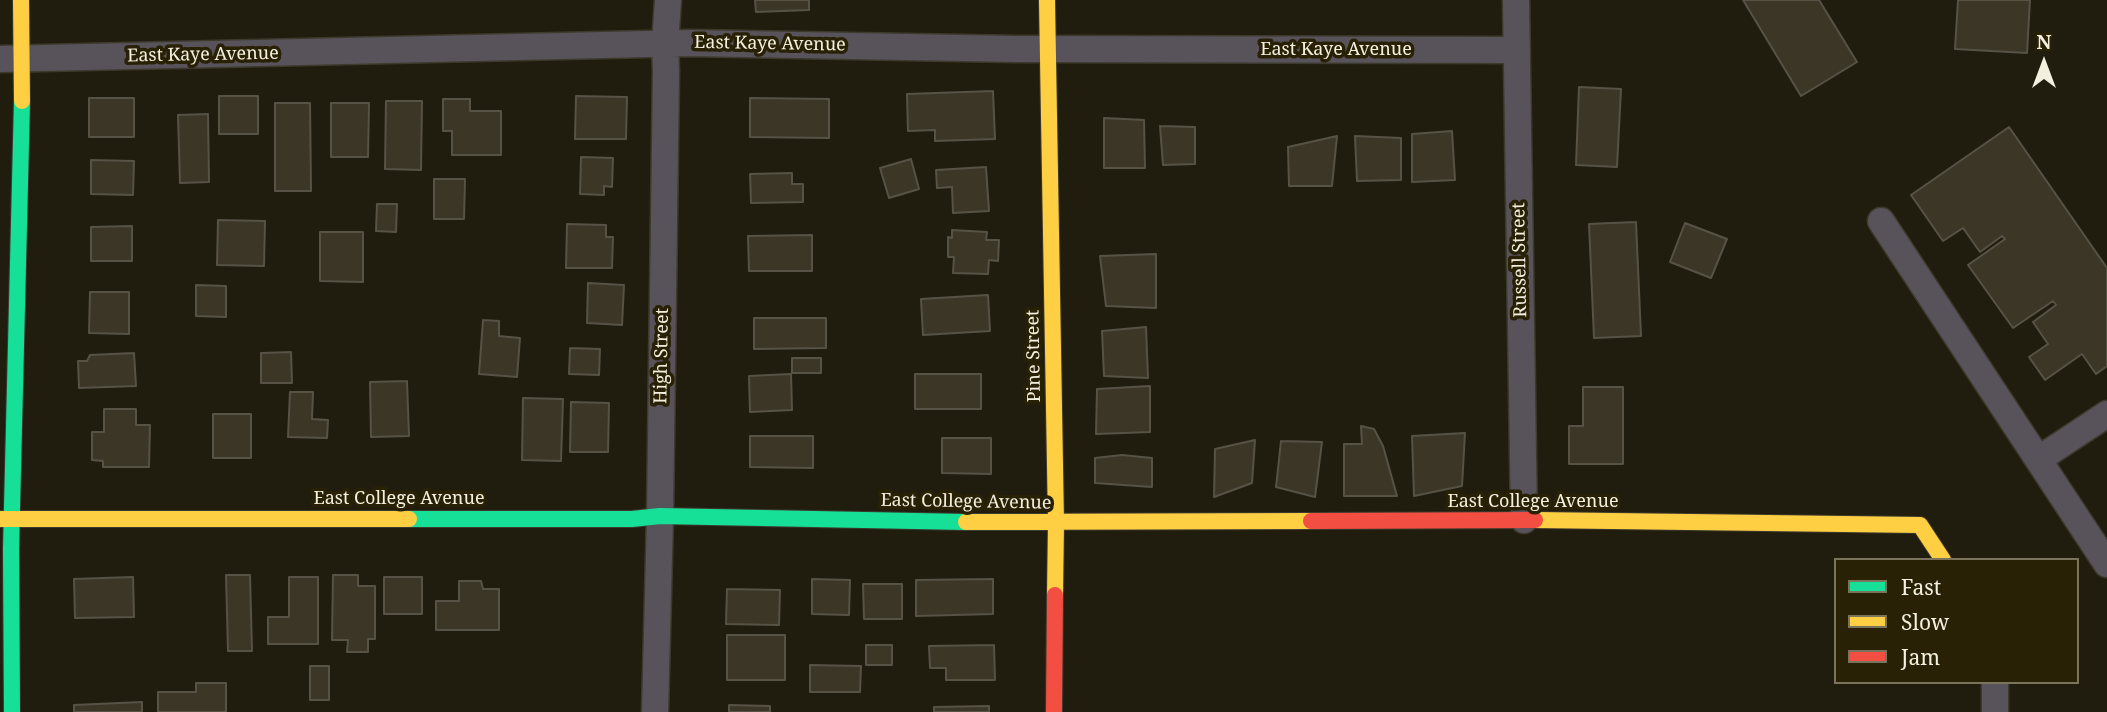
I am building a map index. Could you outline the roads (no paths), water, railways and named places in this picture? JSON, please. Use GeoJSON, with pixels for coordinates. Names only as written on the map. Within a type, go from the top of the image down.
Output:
{"type":"FeatureCollection","features":[{"type":"Feature","properties":{"kind":"street"},"geometry":{"type":"LineString","coordinates":[[12,712],[6,519],[11,58],[21,0]]}},
{"type":"Feature","properties":{"kind":"street","name":"High Street"},"geometry":{"type":"LineString","coordinates":[[655,712],[665,44],[668,0]]}},
{"type":"Feature","properties":{"kind":"street","name":"Pine Street"},"geometry":{"type":"LineString","coordinates":[[1047,0],[1056,523],[1054,712]]}},
{"type":"Feature","properties":{"kind":"street","name":"Russell Street"},"geometry":{"type":"LineString","coordinates":[[1516,0],[1524,520]]}},
{"type":"Feature","properties":{"kind":"street","name":"East Kaye Avenue"},"geometry":{"type":"LineString","coordinates":[[11,58],[665,44],[1048,49],[1517,50]]}},
{"type":"Feature","properties":{"kind":"street"},"geometry":{"type":"LineString","coordinates":[[1881,221],[2107,564]]}},
{"type":"Feature","properties":{"kind":"street"},"geometry":{"type":"LineString","coordinates":[[2039,459],[2107,414]]}},
{"type":"Feature","properties":{"kind":"street","name":"East College Avenue"},"geometry":{"type":"LineString","coordinates":[[6,519],[632,519],[660,516],[1056,523],[1524,520],[1920,525],[1942,558]]}},
{"type":"Feature","properties":{"kind":"street"},"geometry":{"type":"LineString","coordinates":[[1995,684],[1995,712]]}}]}
